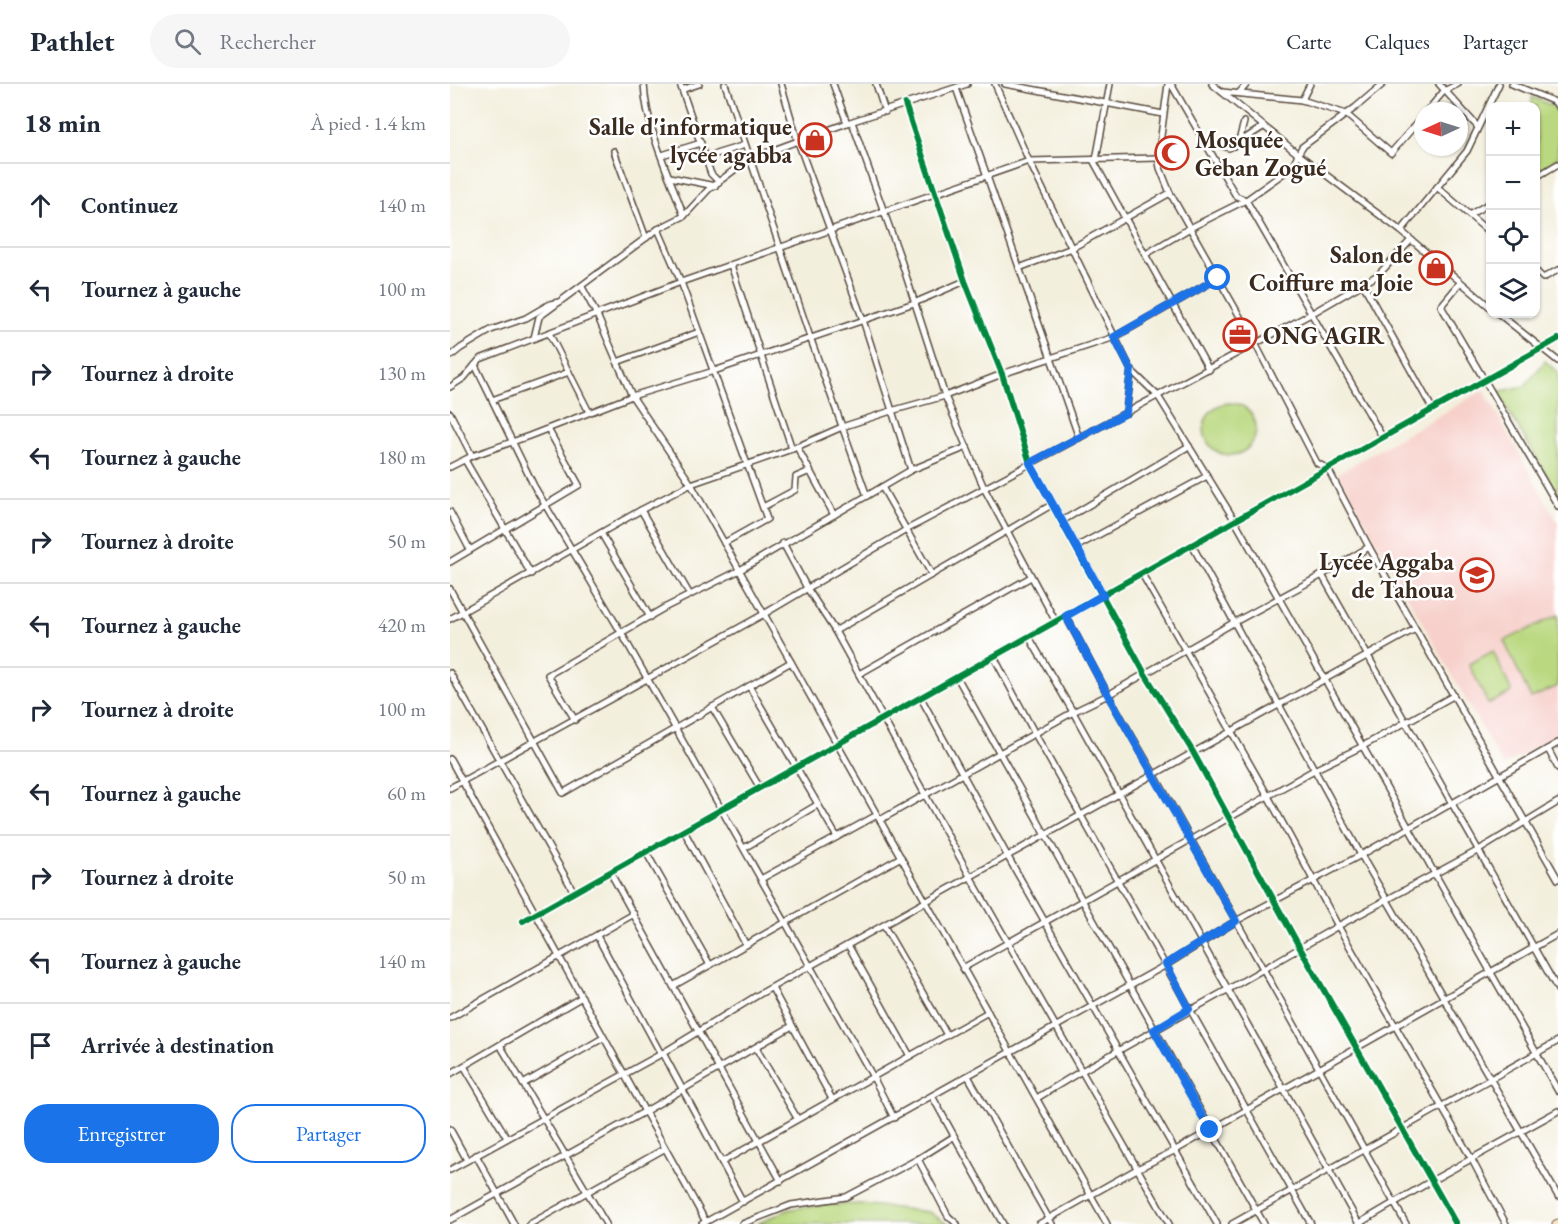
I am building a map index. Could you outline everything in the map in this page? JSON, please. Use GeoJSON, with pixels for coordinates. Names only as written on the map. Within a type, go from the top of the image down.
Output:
{"type":"FeatureCollection","features":[{"type":"Feature","properties":{"kind":"street"},"geometry":{"type":"LineString","coordinates":[[644,84],[645,102],[684,216]]}},
{"type":"Feature","properties":{"kind":"street"},"geometry":{"type":"LineString","coordinates":[[699,84],[682,87],[711,174],[717,184]]}},
{"type":"Feature","properties":{"kind":"street"},"geometry":{"type":"LineString","coordinates":[[725,84],[810,337],[867,496]]}},
{"type":"Feature","properties":{"kind":"street"},"geometry":{"type":"LineString","coordinates":[[781,84],[798,142],[863,320],[911,470]]}},
{"type":"Feature","properties":{"kind":"street"},"geometry":{"type":"LineString","coordinates":[[833,84],[883,211],[945,396],[1006,533],[1056,622]]}},
{"type":"Feature","properties":{"kind":"street"},"geometry":{"type":"LineString","coordinates":[[876,84],[885,112]]}},
{"type":"Feature","properties":{"kind":"street"},"geometry":{"type":"LineString","coordinates":[[534,338],[539,317],[658,229],[684,216],[710,189],[749,159],[967,84]]}},
{"type":"Feature","properties":{"kind":"street"},"geometry":{"type":"LineString","coordinates":[[995,84],[1029,161],[1131,370],[1158,396],[1235,521],[1558,1091]]}},
{"type":"Feature","properties":{"kind":"street"},"geometry":{"type":"LineString","coordinates":[[1005,84],[1163,114]]}},
{"type":"Feature","properties":{"kind":"street"},"geometry":{"type":"LineString","coordinates":[[1110,84],[1095,160],[1171,304],[1209,370]]}},
{"type":"Feature","properties":{"kind":"street"},"geometry":{"type":"LineString","coordinates":[[1170,84],[1163,114],[1158,159],[1170,193],[1256,345],[1317,463],[1328,469],[1369,547],[1558,879]]}},
{"type":"Feature","properties":{"kind":"street"},"geometry":{"type":"LineString","coordinates":[[1170,84],[1236,196],[1246,200],[1383,438]]}},
{"type":"Feature","properties":{"kind":"street"},"geometry":{"type":"LineString","coordinates":[[1212,84],[1298,154],[1401,231],[1486,303]]}},
{"type":"Feature","properties":{"kind":"street"},"geometry":{"type":"LineString","coordinates":[[1239,93],[1247,84]]}},
{"type":"Feature","properties":{"kind":"street"},"geometry":{"type":"LineString","coordinates":[[1302,100],[1310,84]]}},
{"type":"Feature","properties":{"kind":"street"},"geometry":{"type":"LineString","coordinates":[[1146,254],[1190,228],[1246,200],[1291,168],[1302,147],[1383,84]]}},
{"type":"Feature","properties":{"kind":"street"},"geometry":{"type":"LineString","coordinates":[[1439,84],[1478,126]]}},
{"type":"Feature","properties":{"kind":"street"},"geometry":{"type":"LineString","coordinates":[[1434,102],[1444,90],[1458,84]]}},
{"type":"Feature","properties":{"kind":"street"},"geometry":{"type":"LineString","coordinates":[[1401,231],[1467,151],[1499,84]]}},
{"type":"Feature","properties":{"kind":"street"},"geometry":{"type":"LineString","coordinates":[[1512,84],[1556,104],[1558,95]]}},
{"type":"Feature","properties":{"kind":"street"},"geometry":{"type":"LineString","coordinates":[[956,88],[1079,438]]}},
{"type":"Feature","properties":{"kind":"street"},"geometry":{"type":"LineString","coordinates":[[1221,92],[1302,100],[1346,114],[1391,153],[1414,126]]}},
{"type":"Feature","properties":{"kind":"street"},"geometry":{"type":"LineString","coordinates":[[905,104],[965,281],[1002,374],[1030,463],[1145,674],[1193,752],[1300,948],[1456,1224]]}},
{"type":"Feature","properties":{"kind":"street"},"geometry":{"type":"LineString","coordinates":[[1233,146],[1240,136],[1244,122]]}},
{"type":"Feature","properties":{"kind":"street"},"geometry":{"type":"LineString","coordinates":[[1205,141],[1229,148],[1263,126]]}},
{"type":"Feature","properties":{"kind":"street"},"geometry":{"type":"LineString","coordinates":[[662,155],[701,143]]}},
{"type":"Feature","properties":{"kind":"street"},"geometry":{"type":"LineString","coordinates":[[706,158],[745,145]]}},
{"type":"Feature","properties":{"kind":"street"},"geometry":{"type":"LineString","coordinates":[[614,151],[646,238]]}},
{"type":"Feature","properties":{"kind":"street"},"geometry":{"type":"LineString","coordinates":[[450,387],[464,378],[480,359],[681,282],[1029,161],[1158,159]]}},
{"type":"Feature","properties":{"kind":"street"},"geometry":{"type":"LineString","coordinates":[[1540,175],[1558,164]]}},
{"type":"Feature","properties":{"kind":"street"},"geometry":{"type":"LineString","coordinates":[[670,177],[717,184]]}},
{"type":"Feature","properties":{"kind":"street"},"geometry":{"type":"LineString","coordinates":[[1437,187],[1486,229]]}},
{"type":"Feature","properties":{"kind":"street"},"geometry":{"type":"LineString","coordinates":[[1019,268],[1072,248],[1170,193]]}},
{"type":"Feature","properties":{"kind":"street"},"geometry":{"type":"LineString","coordinates":[[1469,215],[1486,206]]}},
{"type":"Feature","properties":{"kind":"street"},"geometry":{"type":"LineString","coordinates":[[658,229],[681,282],[767,519],[724,543]]}},
{"type":"Feature","properties":{"kind":"street"},"geometry":{"type":"LineString","coordinates":[[450,788],[764,614],[906,530],[1311,314],[1378,275],[1411,240]]}},
{"type":"Feature","properties":{"kind":"street"},"geometry":{"type":"LineString","coordinates":[[731,265],[760,354],[795,448],[834,514]]}},
{"type":"Feature","properties":{"kind":"street"},"geometry":{"type":"LineString","coordinates":[[1540,275],[1543,278],[1558,270]]}},
{"type":"Feature","properties":{"kind":"street"},"geometry":{"type":"LineString","coordinates":[[450,619],[691,484],[795,448],[842,427],[945,396],[1002,374],[1114,337],[1218,278]]}},
{"type":"Feature","properties":{"kind":"street"},"geometry":{"type":"LineString","coordinates":[[450,467],[472,456],[632,396],[714,371],[914,303],[965,281]]}},
{"type":"Feature","properties":{"kind":"street"},"geometry":{"type":"LineString","coordinates":[[1460,283],[1441,306],[1558,506]]}},
{"type":"Feature","properties":{"kind":"street"},"geometry":{"type":"LineString","coordinates":[[1363,284],[1433,410]]}},
{"type":"Feature","properties":{"kind":"street"},"geometry":{"type":"LineString","coordinates":[[582,287],[597,315],[632,396],[691,484],[1107,1224]]}},
{"type":"Feature","properties":{"kind":"street"},"geometry":{"type":"LineString","coordinates":[[451,356],[491,330],[526,318],[550,304],[562,301]]}},
{"type":"Feature","properties":{"kind":"street"},"geometry":{"type":"LineString","coordinates":[[1504,318],[1558,361]]}},
{"type":"Feature","properties":{"kind":"street"},"geometry":{"type":"LineString","coordinates":[[617,362],[699,332]]}},
{"type":"Feature","properties":{"kind":"street"},"geometry":{"type":"LineString","coordinates":[[549,333],[589,412]]}},
{"type":"Feature","properties":{"kind":"street"},"geometry":{"type":"LineString","coordinates":[[523,921],[1558,339]]}},
{"type":"Feature","properties":{"kind":"street"},"geometry":{"type":"LineString","coordinates":[[475,365],[519,458],[545,505],[647,677],[894,1118]]}},
{"type":"Feature","properties":{"kind":"street"},"geometry":{"type":"LineString","coordinates":[[1126,413],[1131,370]]}},
{"type":"Feature","properties":{"kind":"street"},"geometry":{"type":"LineString","coordinates":[[492,399],[569,372]]}},
{"type":"Feature","properties":{"kind":"street"},"geometry":{"type":"LineString","coordinates":[[450,413],[472,456]]}},
{"type":"Feature","properties":{"kind":"street"},"geometry":{"type":"LineString","coordinates":[[450,562],[579,485],[548,429]]}},
{"type":"Feature","properties":{"kind":"street"},"geometry":{"type":"LineString","coordinates":[[1062,521],[1189,446]]}},
{"type":"Feature","properties":{"kind":"street"},"geometry":{"type":"LineString","coordinates":[[575,720],[548,675],[690,595],[740,570],[911,470],[967,447]]}},
{"type":"Feature","properties":{"kind":"street"},"geometry":{"type":"LineString","coordinates":[[465,460],[531,574]]}},
{"type":"Feature","properties":{"kind":"street"},"geometry":{"type":"LineString","coordinates":[[763,507],[795,490],[796,477],[810,471]]}},
{"type":"Feature","properties":{"kind":"street"},"geometry":{"type":"LineString","coordinates":[[1076,547],[1207,476]]}},
{"type":"Feature","properties":{"kind":"street"},"geometry":{"type":"LineString","coordinates":[[882,487],[932,575]]}},
{"type":"Feature","properties":{"kind":"street"},"geometry":{"type":"LineString","coordinates":[[835,631],[1053,504]]}},
{"type":"Feature","properties":{"kind":"street"},"geometry":{"type":"LineString","coordinates":[[641,510],[690,595]]}},
{"type":"Feature","properties":{"kind":"street"},"geometry":{"type":"LineString","coordinates":[[450,513],[470,550]]}},
{"type":"Feature","properties":{"kind":"street"},"geometry":{"type":"LineString","coordinates":[[601,533],[650,617]]}},
{"type":"Feature","properties":{"kind":"street"},"geometry":{"type":"LineString","coordinates":[[783,543],[884,718],[1080,1071],[1169,1224]]}},
{"type":"Feature","properties":{"kind":"street"},"geometry":{"type":"LineString","coordinates":[[1192,545],[1361,855],[1558,1196]]}},
{"type":"Feature","properties":{"kind":"street"},"geometry":{"type":"LineString","coordinates":[[761,879],[837,837],[926,795],[1369,547]]}},
{"type":"Feature","properties":{"kind":"street"},"geometry":{"type":"LineString","coordinates":[[1142,573],[1184,651],[1269,796],[1338,926],[1471,1158],[1506,1224]]}},
{"type":"Feature","properties":{"kind":"street"},"geometry":{"type":"LineString","coordinates":[[1322,575],[1558,990]]}},
{"type":"Feature","properties":{"kind":"street"},"geometry":{"type":"LineString","coordinates":[[859,674],[1031,577]]}},
{"type":"Feature","properties":{"kind":"street"},"geometry":{"type":"LineString","coordinates":[[450,589],[536,740],[563,793],[791,662]]}},
{"type":"Feature","properties":{"kind":"street"},"geometry":{"type":"LineString","coordinates":[[1066,616],[1108,695],[1406,1224]]}},
{"type":"Feature","properties":{"kind":"street"},"geometry":{"type":"LineString","coordinates":[[450,1170],[1415,629]]}},
{"type":"Feature","properties":{"kind":"street"},"geometry":{"type":"LineString","coordinates":[[1029,637],[1359,1224],[1432,1180],[1558,1111]]}},
{"type":"Feature","properties":{"kind":"street"},"geometry":{"type":"LineString","coordinates":[[994,657],[1311,1224]]}},
{"type":"Feature","properties":{"kind":"street"},"geometry":{"type":"LineString","coordinates":[[450,673],[574,892]]}},
{"type":"Feature","properties":{"kind":"street"},"geometry":{"type":"LineString","coordinates":[[957,677],[1264,1224]]}},
{"type":"Feature","properties":{"kind":"street"},"geometry":{"type":"LineString","coordinates":[[749,686],[837,837]]}},
{"type":"Feature","properties":{"kind":"street"},"geometry":{"type":"LineString","coordinates":[[963,968],[1314,770],[1363,746],[1453,696]]}},
{"type":"Feature","properties":{"kind":"street"},"geometry":{"type":"LineString","coordinates":[[921,698],[1117,1051],[1217,1224]]}},
{"type":"Feature","properties":{"kind":"street"},"geometry":{"type":"LineString","coordinates":[[712,706],[759,788]]}},
{"type":"Feature","properties":{"kind":"street"},"geometry":{"type":"LineString","coordinates":[[450,759],[624,1073],[704,1223],[1056,1027],[1236,921],[1410,828],[1558,743]]}},
{"type":"Feature","properties":{"kind":"street"},"geometry":{"type":"LineString","coordinates":[[1548,749],[1558,768]]}},
{"type":"Feature","properties":{"kind":"street"},"geometry":{"type":"LineString","coordinates":[[1037,1098],[1189,1009],[1263,970],[1435,872],[1479,850],[1558,802]]}},
{"type":"Feature","properties":{"kind":"street"},"geometry":{"type":"LineString","coordinates":[[744,848],[817,805]]}},
{"type":"Feature","properties":{"kind":"street"},"geometry":{"type":"LineString","coordinates":[[684,831],[746,945]]}},
{"type":"Feature","properties":{"kind":"street"},"geometry":{"type":"LineString","coordinates":[[646,852],[710,965]]}},
{"type":"Feature","properties":{"kind":"street"},"geometry":{"type":"LineString","coordinates":[[673,986],[901,857]]}},
{"type":"Feature","properties":{"kind":"street"},"geometry":{"type":"LineString","coordinates":[[610,872],[781,1181]]}},
{"type":"Feature","properties":{"kind":"street"},"geometry":{"type":"LineString","coordinates":[[450,1018],[634,914]]}},
{"type":"Feature","properties":{"kind":"street"},"geometry":{"type":"LineString","coordinates":[[884,926],[947,1035]]}},
{"type":"Feature","properties":{"kind":"street"},"geometry":{"type":"LineString","coordinates":[[1039,1224],[1174,1151],[1558,933]]}},
{"type":"Feature","properties":{"kind":"street"},"geometry":{"type":"LineString","coordinates":[[597,936],[743,1202]]}},
{"type":"Feature","properties":{"kind":"street"},"geometry":{"type":"LineString","coordinates":[[849,945],[910,1056]]}},
{"type":"Feature","properties":{"kind":"street"},"geometry":{"type":"LineString","coordinates":[[772,988],[832,1099]]}},
{"type":"Feature","properties":{"kind":"street"},"geometry":{"type":"LineString","coordinates":[[450,1074],[582,998]]}},
{"type":"Feature","properties":{"kind":"street"},"geometry":{"type":"LineString","coordinates":[[722,1162],[988,1012]]}},
{"type":"Feature","properties":{"kind":"street"},"geometry":{"type":"LineString","coordinates":[[450,1220],[792,1026]]}},
{"type":"Feature","properties":{"kind":"street"},"geometry":{"type":"LineString","coordinates":[[523,1084],[603,1038]]}},
{"type":"Feature","properties":{"kind":"street"},"geometry":{"type":"LineString","coordinates":[[1232,1224],[1558,1041]]}},
{"type":"Feature","properties":{"kind":"street"},"geometry":{"type":"LineString","coordinates":[[500,1045],[606,1224]]}},
{"type":"Feature","properties":{"kind":"street"},"geometry":{"type":"LineString","coordinates":[[756,1048],[797,1118]]}},
{"type":"Feature","properties":{"kind":"street"},"geometry":{"type":"LineString","coordinates":[[464,1066],[507,1138]]}},
{"type":"Feature","properties":{"kind":"street"},"geometry":{"type":"LineString","coordinates":[[968,1076],[1052,1224]]}},
{"type":"Feature","properties":{"kind":"street"},"geometry":{"type":"LineString","coordinates":[[932,1096],[1003,1224]]}},
{"type":"Feature","properties":{"kind":"street"},"geometry":{"type":"LineString","coordinates":[[450,1129],[467,1161]]}},
{"type":"Feature","properties":{"kind":"street"},"geometry":{"type":"LineString","coordinates":[[742,1224],[791,1205],[846,1197],[918,1159],[953,1137]]}},
{"type":"Feature","properties":{"kind":"street"},"geometry":{"type":"LineString","coordinates":[[530,1224],[664,1149]]}},
{"type":"Feature","properties":{"kind":"street"},"geometry":{"type":"LineString","coordinates":[[476,1155],[514,1224]]}},
{"type":"Feature","properties":{"kind":"street"},"geometry":{"type":"LineString","coordinates":[[918,1159],[948,1216],[957,1224]]}},
{"type":"Feature","properties":{"kind":"street"},"geometry":{"type":"LineString","coordinates":[[717,1216],[722,1224]]}},
{"type":"Feature","properties":{"kind":"shaded area","name":"Lycée Aggaba de Tahoua"},"geometry":{"type":"Polygon","coordinates":[[[1484,390],[1558,523],[1558,735],[1503,766],[1338,473],[1484,390]]]}},
{"type":"Feature","properties":{"kind":"green space"},"geometry":{"type":"Polygon","coordinates":[[[1532,97],[1555,107],[1558,113],[1558,158],[1540,169],[1540,102],[1532,102],[1532,97]]]}},
{"type":"Feature","properties":{"kind":"green space"},"geometry":{"type":"Polygon","coordinates":[[[1545,361],[1558,373],[1558,494],[1497,392],[1525,386],[1545,361]]]}},
{"type":"Feature","properties":{"kind":"green space"},"geometry":{"type":"Polygon","coordinates":[[[1225,403],[1235,403],[1249,410],[1256,429],[1249,448],[1235,455],[1225,455],[1215,451],[1208,444],[1204,434],[1204,424],[1208,414],[1215,407],[1225,403]]]}},
{"type":"Feature","properties":{"kind":"green space"},"geometry":{"type":"Polygon","coordinates":[[[1558,615],[1558,686],[1531,698],[1504,641],[1558,615]]]}},
{"type":"Feature","properties":{"kind":"green space"},"geometry":{"type":"Polygon","coordinates":[[[1493,651],[1512,692],[1488,704],[1469,664],[1493,651]]]}},
{"type":"Feature","properties":{"kind":"green space"},"geometry":{"type":"Polygon","coordinates":[[[861,1204],[929,1212],[947,1224],[757,1224],[790,1209],[861,1204]]]}},
{"type":"Feature","properties":{"kind":"cycle path"},"geometry":{"type":"LineString","coordinates":[[905,104],[965,281],[1002,374],[1030,463],[1145,674],[1193,752],[1300,948],[1456,1224]]}},
{"type":"Feature","properties":{"kind":"cycle path"},"geometry":{"type":"LineString","coordinates":[[523,921],[1558,339]]}},
{"type":"Feature","properties":{"kind":"place","name":"Salle d'informatique lycée agabba"},"geometry":{"type":"Point","coordinates":[815,140]}},
{"type":"Feature","properties":{"kind":"place","name":"Mosquée Geban Zogué"},"geometry":{"type":"Point","coordinates":[1172,153]}},
{"type":"Feature","properties":{"kind":"place","name":"Salon de Coiffure ma Joie"},"geometry":{"type":"Point","coordinates":[1436,268]}},
{"type":"Feature","properties":{"kind":"place","name":"ONG AGIR"},"geometry":{"type":"Point","coordinates":[1240,335]}},
{"type":"Feature","properties":{"kind":"place","name":"Lycée Aggaba de Tahoua"},"geometry":{"type":"Point","coordinates":[1477,575]}},
{"type":"Feature","properties":{"kind":"route"},"geometry":{"type":"LineString","coordinates":[[1210,1130],[1154,1030],[1189,1009],[1166,964],[1236,921],[1066,616],[1103,595],[1030,463],[1126,413],[1131,370],[1114,337],[1218,278]]}}]}
